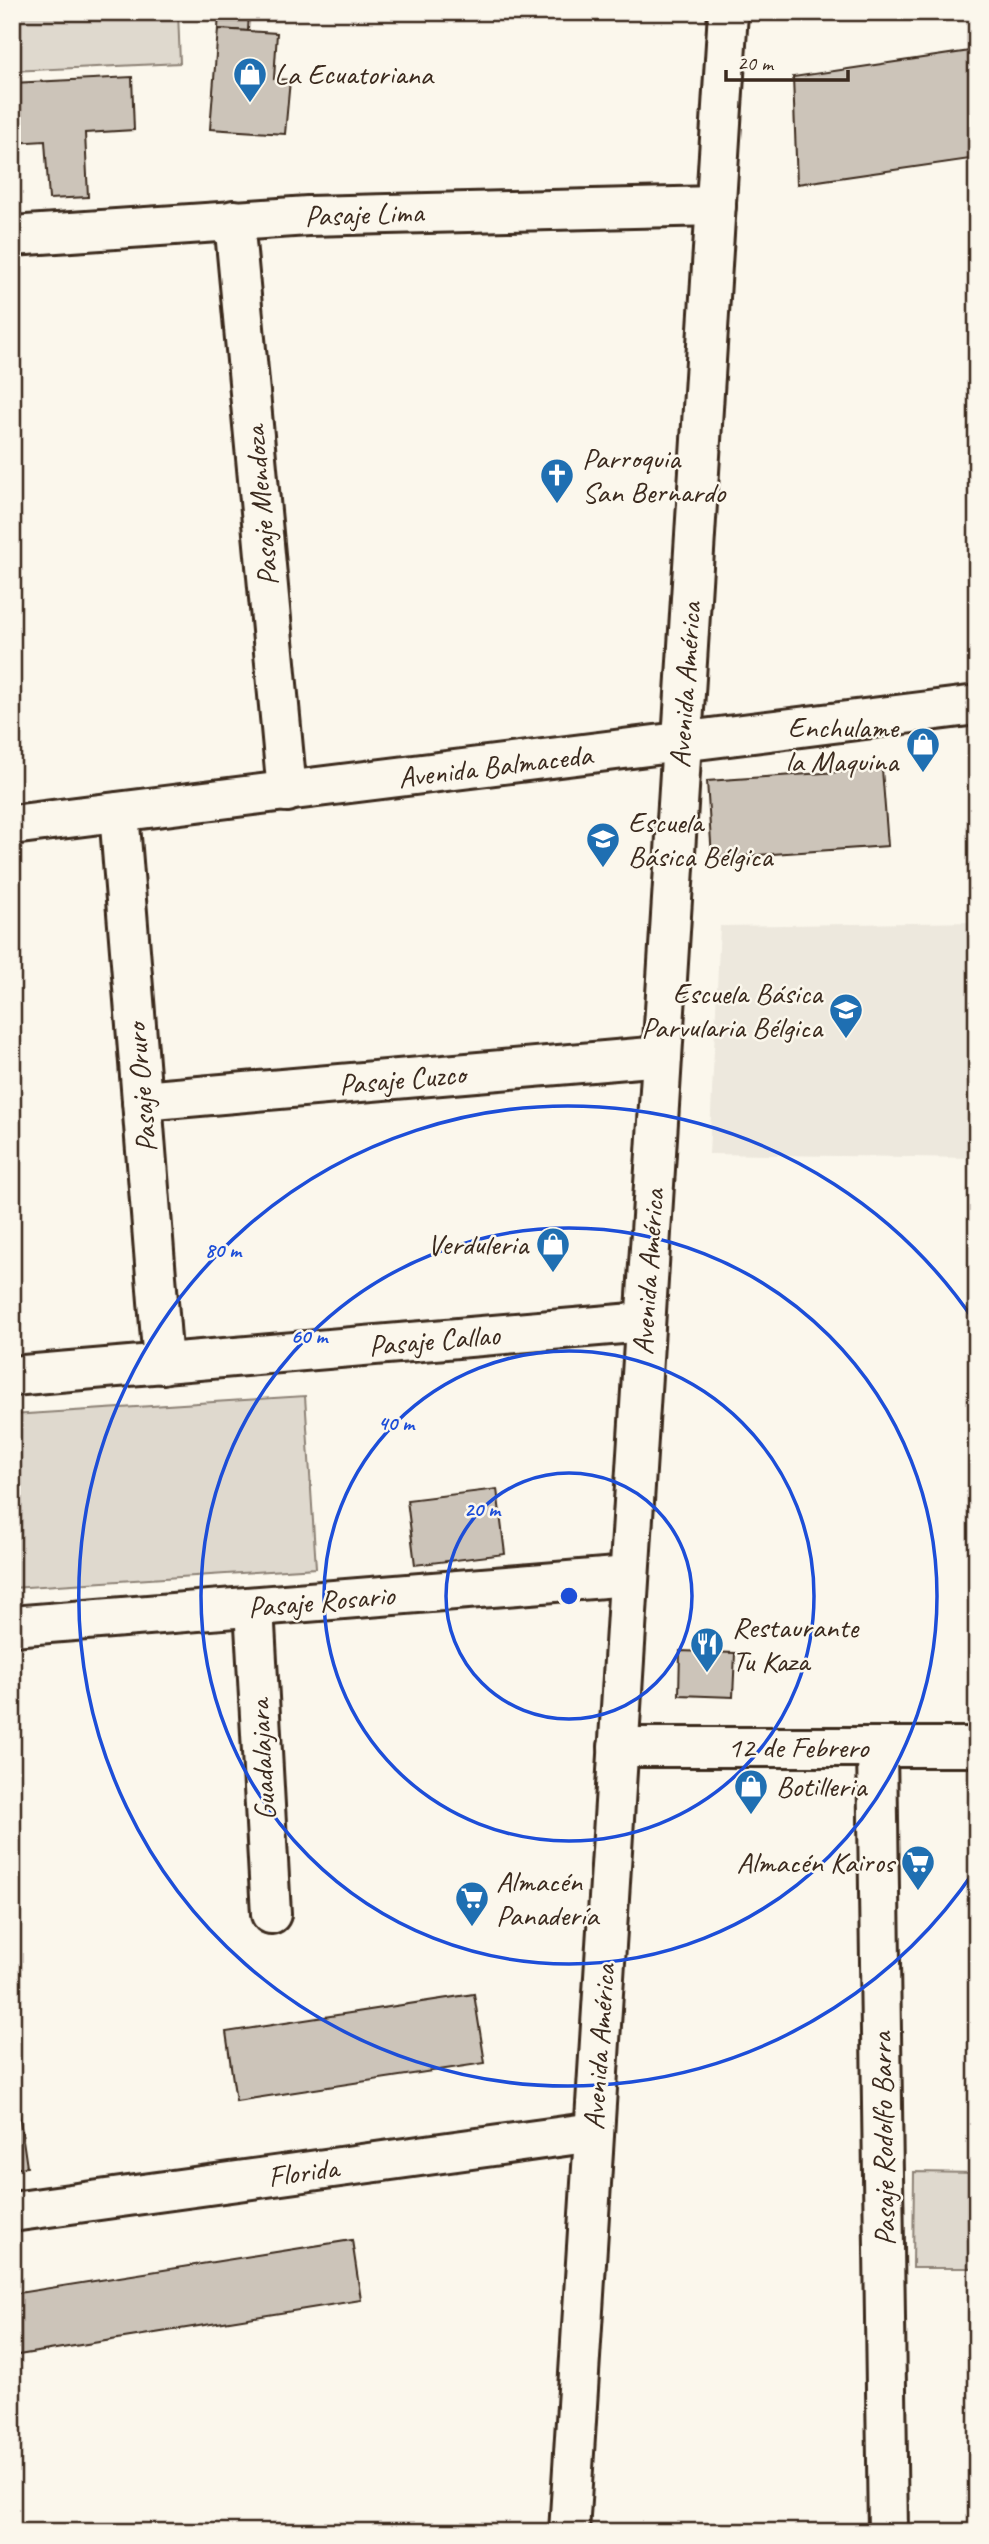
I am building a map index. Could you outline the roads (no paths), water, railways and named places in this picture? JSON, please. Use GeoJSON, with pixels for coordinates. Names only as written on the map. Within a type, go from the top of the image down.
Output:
{"type":"FeatureCollection","features":[{"type":"Feature","properties":{"kind":"street","name":"Avenida América"},"geometry":{"type":"LineString","coordinates":[[569,2532],[728,12]]}},
{"type":"Feature","properties":{"kind":"street","name":"Pasaje Lima"},"geometry":{"type":"LineString","coordinates":[[12,236],[234,220],[348,215],[716,206]]}},
{"type":"Feature","properties":{"kind":"street","name":"Pasaje Mendoza"},"geometry":{"type":"LineString","coordinates":[[234,220],[287,792]]}},
{"type":"Feature","properties":{"kind":"street","name":"Avenida Balmaceda"},"geometry":{"type":"LineString","coordinates":[[12,825],[977,705]]}},
{"type":"Feature","properties":{"kind":"street","name":"Pasaje Oruro"},"geometry":{"type":"LineString","coordinates":[[119,812],[163,1364]]}},
{"type":"Feature","properties":{"kind":"street","name":"Pasaje Cuzco"},"geometry":{"type":"LineString","coordinates":[[142,1101],[662,1056]]}},
{"type":"Feature","properties":{"kind":"street","name":"Pasaje Callao"},"geometry":{"type":"LineString","coordinates":[[12,1376],[646,1322]]}},
{"type":"Feature","properties":{"kind":"street","name":"Pasaje Rosario"},"geometry":{"type":"LineString","coordinates":[[12,1626],[629,1576]]}},
{"type":"Feature","properties":{"kind":"street","name":"Guadalajara"},"geometry":{"type":"LineString","coordinates":[[254,1606],[271,1914]]}},
{"type":"Feature","properties":{"kind":"street","name":"12 de Febrero"},"geometry":{"type":"LineString","coordinates":[[618,1747],[977,1747]]}},
{"type":"Feature","properties":{"kind":"street","name":"Pasaje Rodolfo Barra"},"geometry":{"type":"LineString","coordinates":[[877,1747],[888,2532]]}},
{"type":"Feature","properties":{"kind":"street","name":"Florida"},"geometry":{"type":"LineString","coordinates":[[12,2213],[594,2132]]}},
{"type":"Feature","properties":{"kind":"place","name":"La Ecuatoriana"},"geometry":{"type":"Point","coordinates":[250,104]}},
{"type":"Feature","properties":{"kind":"place","name":"Parroquia San Bernardo"},"geometry":{"type":"Point","coordinates":[557,505]}},
{"type":"Feature","properties":{"kind":"place","name":"Enchulame la Maquina"},"geometry":{"type":"Point","coordinates":[923,774]}},
{"type":"Feature","properties":{"kind":"place","name":"Escuela Básica Bélgica"},"geometry":{"type":"Point","coordinates":[603,869]}},
{"type":"Feature","properties":{"kind":"place","name":"Escuela Básica Parvularia Bélgica"},"geometry":{"type":"Point","coordinates":[846,1040]}},
{"type":"Feature","properties":{"kind":"place","name":"Verduleria"},"geometry":{"type":"Point","coordinates":[553,1274]}},
{"type":"Feature","properties":{"kind":"place","name":"Restaurante Tu Kaza"},"geometry":{"type":"Point","coordinates":[707,1674]}},
{"type":"Feature","properties":{"kind":"place","name":"Botilleria"},"geometry":{"type":"Point","coordinates":[751,1816]}},
{"type":"Feature","properties":{"kind":"place","name":"Almacén Kairos"},"geometry":{"type":"Point","coordinates":[918,1892]}},
{"type":"Feature","properties":{"kind":"place","name":"Almacén Panadería"},"geometry":{"type":"Point","coordinates":[472,1928]}}]}
